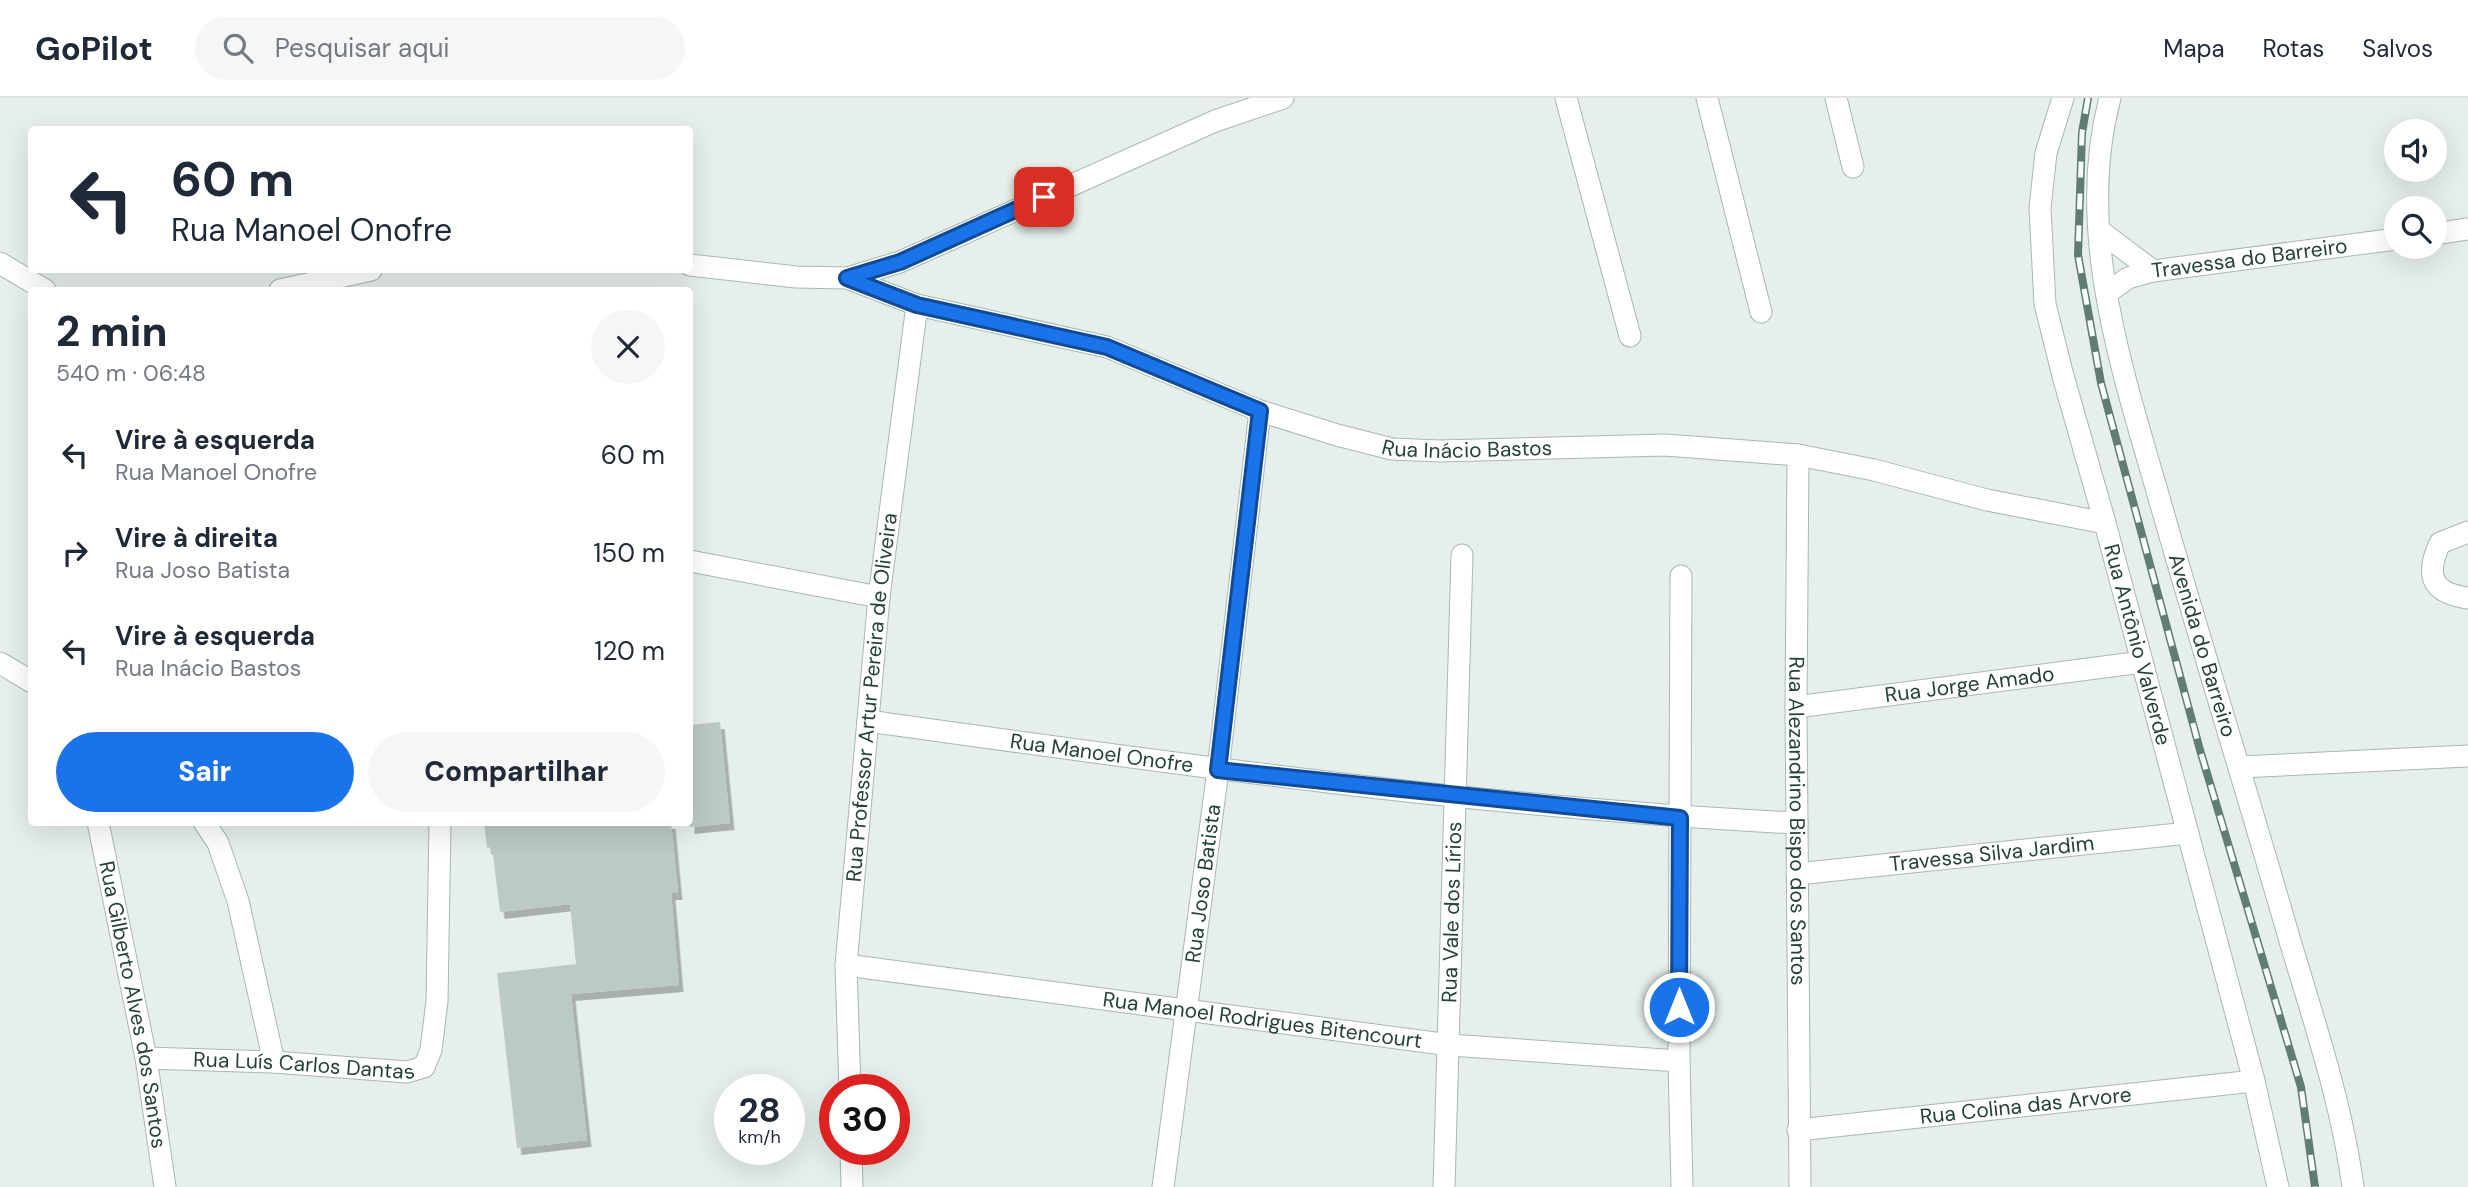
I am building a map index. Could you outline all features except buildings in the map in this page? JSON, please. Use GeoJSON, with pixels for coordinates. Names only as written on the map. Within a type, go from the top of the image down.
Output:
{"type":"FeatureCollection","features":[{"type":"Feature","properties":{"kind":"street"},"geometry":{"type":"LineString","coordinates":[[1215,121],[1248,98]]}},
{"type":"Feature","properties":{"kind":"street"},"geometry":{"type":"LineString","coordinates":[[693,265],[796,277],[847,278],[900,262],[1215,121],[1283,98]]}},
{"type":"Feature","properties":{"kind":"street"},"geometry":{"type":"LineString","coordinates":[[1566,98],[1630,336]]}},
{"type":"Feature","properties":{"kind":"street"},"geometry":{"type":"LineString","coordinates":[[1707,98],[1761,312]]}},
{"type":"Feature","properties":{"kind":"street"},"geometry":{"type":"LineString","coordinates":[[1836,98],[1853,167]]}},
{"type":"Feature","properties":{"kind":"street","name":"Rua Antônio Valverde"},"geometry":{"type":"LineString","coordinates":[[2063,98],[2046,153],[2040,208],[2045,304],[2254,1082],[2277,1187]]}},
{"type":"Feature","properties":{"kind":"street","name":"Avenida do Barreiro"},"geometry":{"type":"LineString","coordinates":[[2110,98],[2104,119],[2098,168],[2100,231],[2107,293],[2131,407],[2240,767],[2339,1116],[2353,1187]]}},
{"type":"Feature","properties":{"kind":"street"},"geometry":{"type":"LineString","coordinates":[[2447,232],[2468,229]]}},
{"type":"Feature","properties":{"kind":"street"},"geometry":{"type":"LineString","coordinates":[[2100,231],[2154,271]]}},
{"type":"Feature","properties":{"kind":"street","name":"Travessa do Barreiro"},"geometry":{"type":"LineString","coordinates":[[2107,293],[2129,278],[2154,271],[2384,241]]}},
{"type":"Feature","properties":{"kind":"street"},"geometry":{"type":"LineString","coordinates":[[0,263],[40,287]]}},
{"type":"Feature","properties":{"kind":"street"},"geometry":{"type":"LineString","coordinates":[[294,287],[357,273]]}},
{"type":"Feature","properties":{"kind":"street","name":"Rua Inácio Bastos"},"geometry":{"type":"LineString","coordinates":[[847,278],[917,305],[1107,347],[1260,411],[1392,449],[1440,451],[1665,445],[1798,455],[1874,470],[1987,500],[2105,523]]}},
{"type":"Feature","properties":{"kind":"street","name":"Rua Professor Artur Pereira de Oliveira"},"geometry":{"type":"LineString","coordinates":[[849,1074],[846,965],[879,597],[917,305]]}},
{"type":"Feature","properties":{"kind":"street","name":"Rua Joso Batista"},"geometry":{"type":"LineString","coordinates":[[1163,1187],[1218,770],[1260,411]]}},
{"type":"Feature","properties":{"kind":"street","name":"Rua Alezandrino Bispo dos Santos"},"geometry":{"type":"LineString","coordinates":[[1798,455],[1796,707],[1800,1187]]}},
{"type":"Feature","properties":{"kind":"street"},"geometry":{"type":"LineString","coordinates":[[2468,532],[2440,543],[2432,560],[2432,574],[2439,588],[2449,595],[2468,598]]}},
{"type":"Feature","properties":{"kind":"street","name":"Rua Vale dos Lírios"},"geometry":{"type":"LineString","coordinates":[[1444,1187],[1462,555]]}},
{"type":"Feature","properties":{"kind":"street"},"geometry":{"type":"LineString","coordinates":[[693,562],[879,597]]}},
{"type":"Feature","properties":{"kind":"street"},"geometry":{"type":"LineString","coordinates":[[1681,576],[1679,1061],[1682,1187]]}},
{"type":"Feature","properties":{"kind":"street","name":"Rua Jorge Amado"},"geometry":{"type":"LineString","coordinates":[[1796,707],[2142,662]]}},
{"type":"Feature","properties":{"kind":"street"},"geometry":{"type":"LineString","coordinates":[[0,663],[28,680]]}},
{"type":"Feature","properties":{"kind":"street","name":"Rua Manoel Onofre"},"geometry":{"type":"LineString","coordinates":[[868,720],[1218,770],[1680,818],[1797,823]]}},
{"type":"Feature","properties":{"kind":"street"},"geometry":{"type":"LineString","coordinates":[[2240,767],[2468,756]]}},
{"type":"Feature","properties":{"kind":"street","name":"Rua Gilberto Alves dos Santos"},"geometry":{"type":"LineString","coordinates":[[99,826],[146,1058],[165,1187]]}},
{"type":"Feature","properties":{"kind":"street"},"geometry":{"type":"LineString","coordinates":[[207,826],[218,843],[238,901],[274,1062]]}},
{"type":"Feature","properties":{"kind":"street","name":"Rua Luís Carlos Dantas"},"geometry":{"type":"LineString","coordinates":[[146,1058],[274,1062],[407,1072],[424,1067],[432,1050],[437,1002],[440,826]]}},
{"type":"Feature","properties":{"kind":"street","name":"Travessa Silva Jardim"},"geometry":{"type":"LineString","coordinates":[[1797,874],[2188,833]]}},
{"type":"Feature","properties":{"kind":"street","name":"Rua Manoel Rodrigues Bitencourt"},"geometry":{"type":"LineString","coordinates":[[846,965],[1450,1045],[1679,1061]]}},
{"type":"Feature","properties":{"kind":"street","name":"Rua Colina das Arvore"},"geometry":{"type":"LineString","coordinates":[[1798,1130],[2254,1082]]}},
{"type":"Feature","properties":{"kind":"street"},"geometry":{"type":"LineString","coordinates":[[851,1165],[852,1187]]}},
{"type":"Feature","properties":{"kind":"railway"},"geometry":{"type":"LineString","coordinates":[[2088,98],[2082,133],[2078,255],[2101,383],[2200,750],[2301,1087],[2315,1187]]}},
{"type":"Feature","properties":{"kind":"route"},"geometry":{"type":"LineString","coordinates":[[1044,197],[900,262],[847,278],[917,305],[1107,347],[1260,411],[1218,770],[1680,818],[1679,1007]]}}]}
